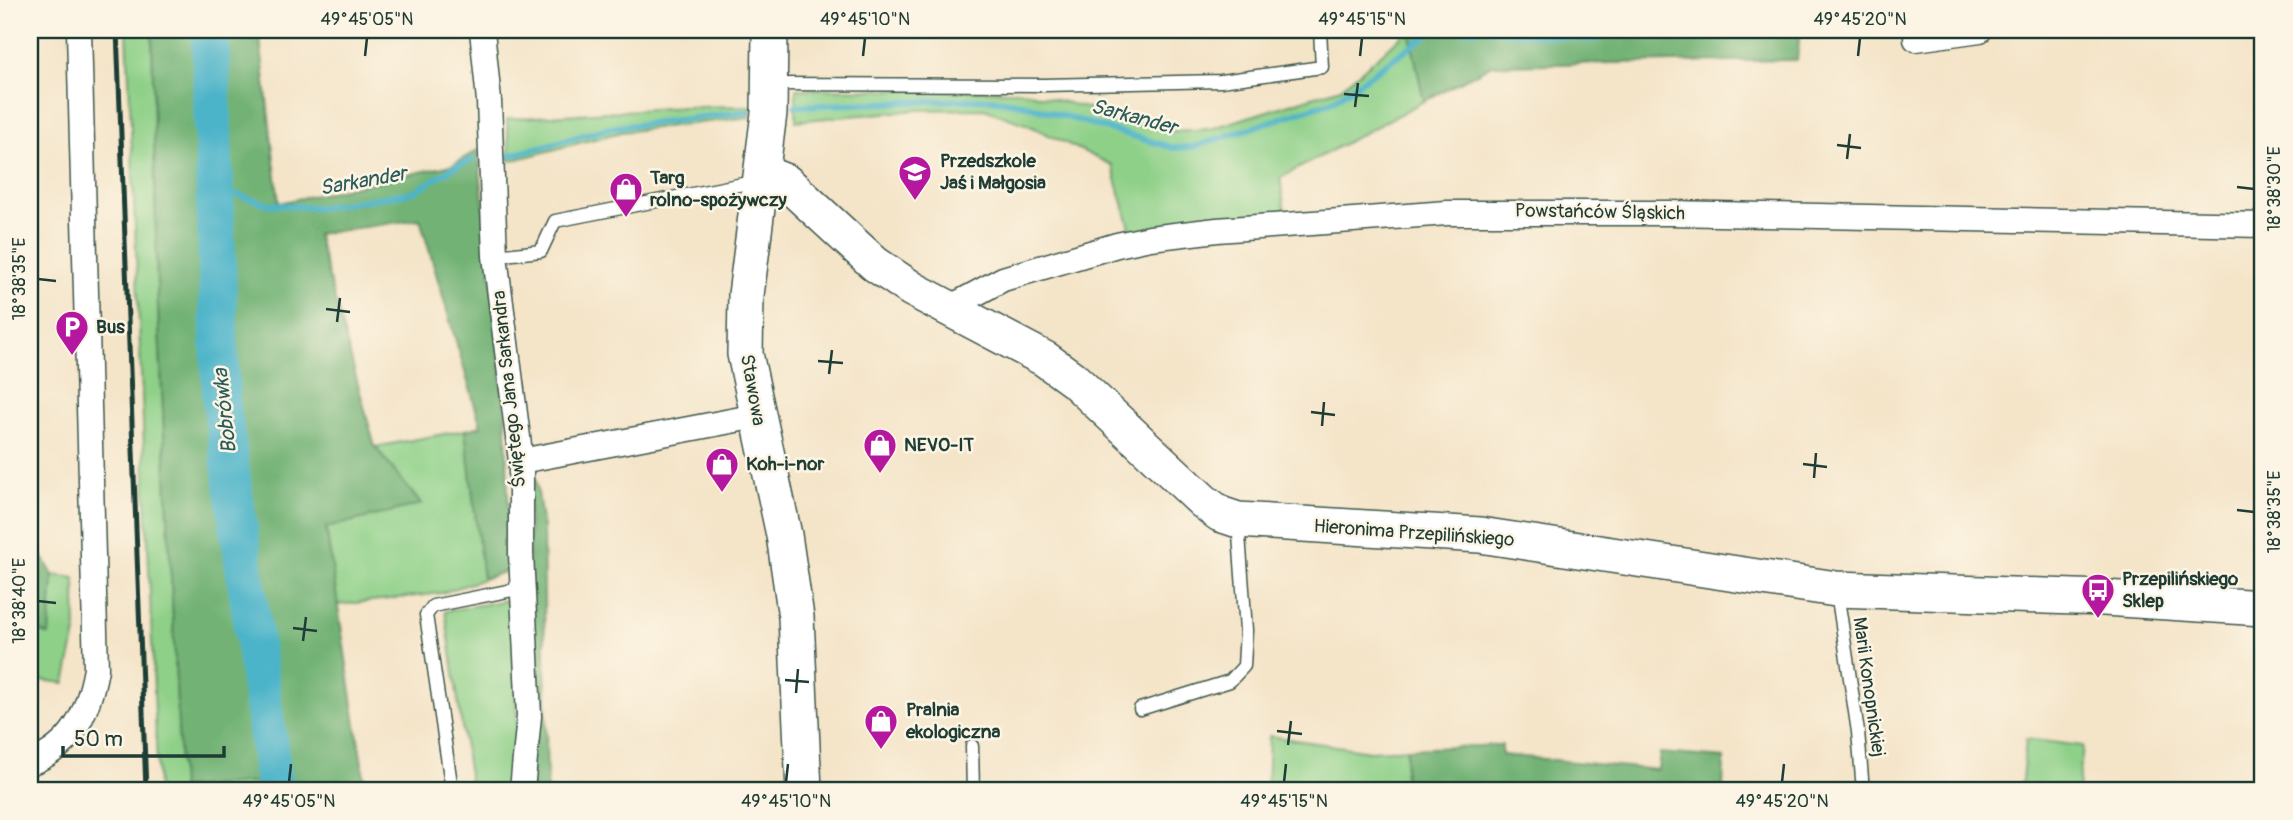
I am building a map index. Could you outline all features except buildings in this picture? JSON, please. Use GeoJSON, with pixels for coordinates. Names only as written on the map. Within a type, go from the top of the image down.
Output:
{"type":"FeatureCollection","features":[{"type":"Feature","properties":{"kind":"street"},"geometry":{"type":"LineString","coordinates":[[30,763],[50,753],[71,736],[86,710],[96,669],[79,30]]}},
{"type":"Feature","properties":{"kind":"street","name":"Świętego Jana Sarkandra"},"geometry":{"type":"LineString","coordinates":[[482,30],[489,101],[495,256],[521,461],[522,588],[529,716],[522,790]]}},
{"type":"Feature","properties":{"kind":"street","name":"Stawowa"},"geometry":{"type":"LineString","coordinates":[[770,30],[762,180],[746,295],[745,355],[784,535],[796,617],[804,790]]}},
{"type":"Feature","properties":{"kind":"street"},"geometry":{"type":"LineString","coordinates":[[1916,39],[1980,30]]}},
{"type":"Feature","properties":{"kind":"street","name":"Hieronima Przepilińskiego"},"geometry":{"type":"LineString","coordinates":[[762,180],[786,182],[875,264],[912,289],[951,307],[1045,359],[1074,380],[1203,501],[1220,514],[1238,520],[1480,535],[1836,589],[2104,598],[2263,608]]}},
{"type":"Feature","properties":{"kind":"street","name":"Powstańców Śląskich"},"geometry":{"type":"LineString","coordinates":[[951,307],[1003,279],[1118,245],[1217,230],[1394,216],[1523,211],[2263,225]]}},
{"type":"Feature","properties":{"kind":"street"},"geometry":{"type":"LineString","coordinates":[[521,461],[757,416]]}},
{"type":"Feature","properties":{"kind":"lane"},"geometry":{"type":"LineString","coordinates":[[769,85],[1044,85],[1221,81],[1322,67],[1320,30]]}},
{"type":"Feature","properties":{"kind":"lane"},"geometry":{"type":"LineString","coordinates":[[495,256],[541,251],[555,221],[762,180]]}},
{"type":"Feature","properties":{"kind":"lane"},"geometry":{"type":"LineString","coordinates":[[1140,709],[1230,681],[1244,666],[1246,630],[1238,520]]}},
{"type":"Feature","properties":{"kind":"lane"},"geometry":{"type":"LineString","coordinates":[[452,790],[426,615],[433,606],[522,588]]}},
{"type":"Feature","properties":{"kind":"lane","name":"Marii Konopnickiej"},"geometry":{"type":"LineString","coordinates":[[1836,589],[1858,732],[1863,790]]}},
{"type":"Feature","properties":{"kind":"lane"},"geometry":{"type":"LineString","coordinates":[[972,746],[973,790]]}},
{"type":"Feature","properties":{"kind":"green space"},"geometry":{"type":"Polygon","coordinates":[[[127,30],[152,30],[157,286],[181,787],[257,782],[258,790],[158,790],[127,30]]]}},
{"type":"Feature","properties":{"kind":"green space"},"geometry":{"type":"Polygon","coordinates":[[[152,30],[259,30],[279,203],[452,165],[478,150],[506,420],[510,570],[483,579],[465,430],[481,426],[420,219],[317,234],[375,447],[421,504],[326,528],[366,790],[258,790],[257,782],[181,788],[157,286],[152,30]]]}},
{"type":"Feature","properties":{"kind":"green space"},"geometry":{"type":"Polygon","coordinates":[[[1409,30],[1424,101],[1280,178],[1286,218],[1132,235],[1112,165],[1028,125],[984,109],[917,110],[796,121],[796,89],[1023,91],[1172,131],[1210,129],[1341,88],[1409,30]]]}},
{"type":"Feature","properties":{"kind":"green space"},"geometry":{"type":"Polygon","coordinates":[[[1409,30],[1800,30],[1797,60],[1492,65],[1424,101],[1409,30]]]}},
{"type":"Feature","properties":{"kind":"green space"},"geometry":{"type":"Polygon","coordinates":[[[750,106],[750,117],[621,132],[510,161],[507,119],[681,107],[750,106]]]}},
{"type":"Feature","properties":{"kind":"green space"},"geometry":{"type":"Polygon","coordinates":[[[465,430],[483,579],[442,593],[338,605],[326,527],[421,504],[375,447],[465,430]]]}},
{"type":"Feature","properties":{"kind":"green space"},"geometry":{"type":"Polygon","coordinates":[[[536,479],[543,528],[547,790],[528,790],[529,487],[536,479]]]}},
{"type":"Feature","properties":{"kind":"green space"},"geometry":{"type":"Polygon","coordinates":[[[30,497],[32,538],[53,575],[49,635],[30,628],[30,497]]]}},
{"type":"Feature","properties":{"kind":"green space"},"geometry":{"type":"Polygon","coordinates":[[[53,575],[75,578],[76,633],[65,683],[30,679],[30,628],[49,634],[53,575]]]}},
{"type":"Feature","properties":{"kind":"green space"},"geometry":{"type":"Polygon","coordinates":[[[514,599],[517,732],[511,790],[471,790],[445,611],[514,599]]]}},
{"type":"Feature","properties":{"kind":"green space"},"geometry":{"type":"Polygon","coordinates":[[[1269,736],[1370,751],[1407,749],[1403,790],[1267,790],[1269,736]]]}},
{"type":"Feature","properties":{"kind":"green space"},"geometry":{"type":"Polygon","coordinates":[[[2026,739],[2083,746],[2078,790],[2021,790],[2026,739]]]}},
{"type":"Feature","properties":{"kind":"green space"},"geometry":{"type":"Polygon","coordinates":[[[1502,745],[1502,755],[1658,770],[1660,753],[1724,758],[1723,790],[1403,790],[1407,749],[1502,745]]]}},
{"type":"Feature","properties":{"kind":"waterway","name":"Bobrówka"},"geometry":{"type":"LineString","coordinates":[[210,30],[221,399],[275,790]]}},
{"type":"Feature","properties":{"kind":"waterway","name":"Sarkander"},"geometry":{"type":"LineString","coordinates":[[795,106],[991,99],[1022,104],[1174,148],[1193,147],[1333,101],[1430,33],[1479,30]]}},
{"type":"Feature","properties":{"kind":"waterway","name":"Sarkander"},"geometry":{"type":"LineString","coordinates":[[1488,30],[1593,40],[1631,30]]}},
{"type":"Feature","properties":{"kind":"waterway","name":"Sarkander"},"geometry":{"type":"LineString","coordinates":[[505,157],[609,128],[747,112]]}},
{"type":"Feature","properties":{"kind":"waterway","name":"Sarkander"},"geometry":{"type":"LineString","coordinates":[[213,187],[267,204],[318,208],[414,192],[456,166],[472,160]]}},
{"type":"Feature","properties":{"kind":"railway"},"geometry":{"type":"LineString","coordinates":[[117,30],[146,790]]}},
{"type":"Feature","properties":{"kind":"place","name":"Przedszkole Jaś i Małgosia"},"geometry":{"type":"Point","coordinates":[915,202]}},
{"type":"Feature","properties":{"kind":"place","name":"Targ rolno-spożywczy"},"geometry":{"type":"Point","coordinates":[626,219]}},
{"type":"Feature","properties":{"kind":"place","name":"Bus"},"geometry":{"type":"Point","coordinates":[72,357]}},
{"type":"Feature","properties":{"kind":"place","name":"NEVO-IT"},"geometry":{"type":"Point","coordinates":[880,475]}},
{"type":"Feature","properties":{"kind":"place","name":"Koh-i-nor"},"geometry":{"type":"Point","coordinates":[722,494]}},
{"type":"Feature","properties":{"kind":"place","name":"Przepilińskiego Sklep"},"geometry":{"type":"Point","coordinates":[2098,620]}},
{"type":"Feature","properties":{"kind":"place","name":"Pralnia ekologiczna"},"geometry":{"type":"Point","coordinates":[881,751]}}]}
